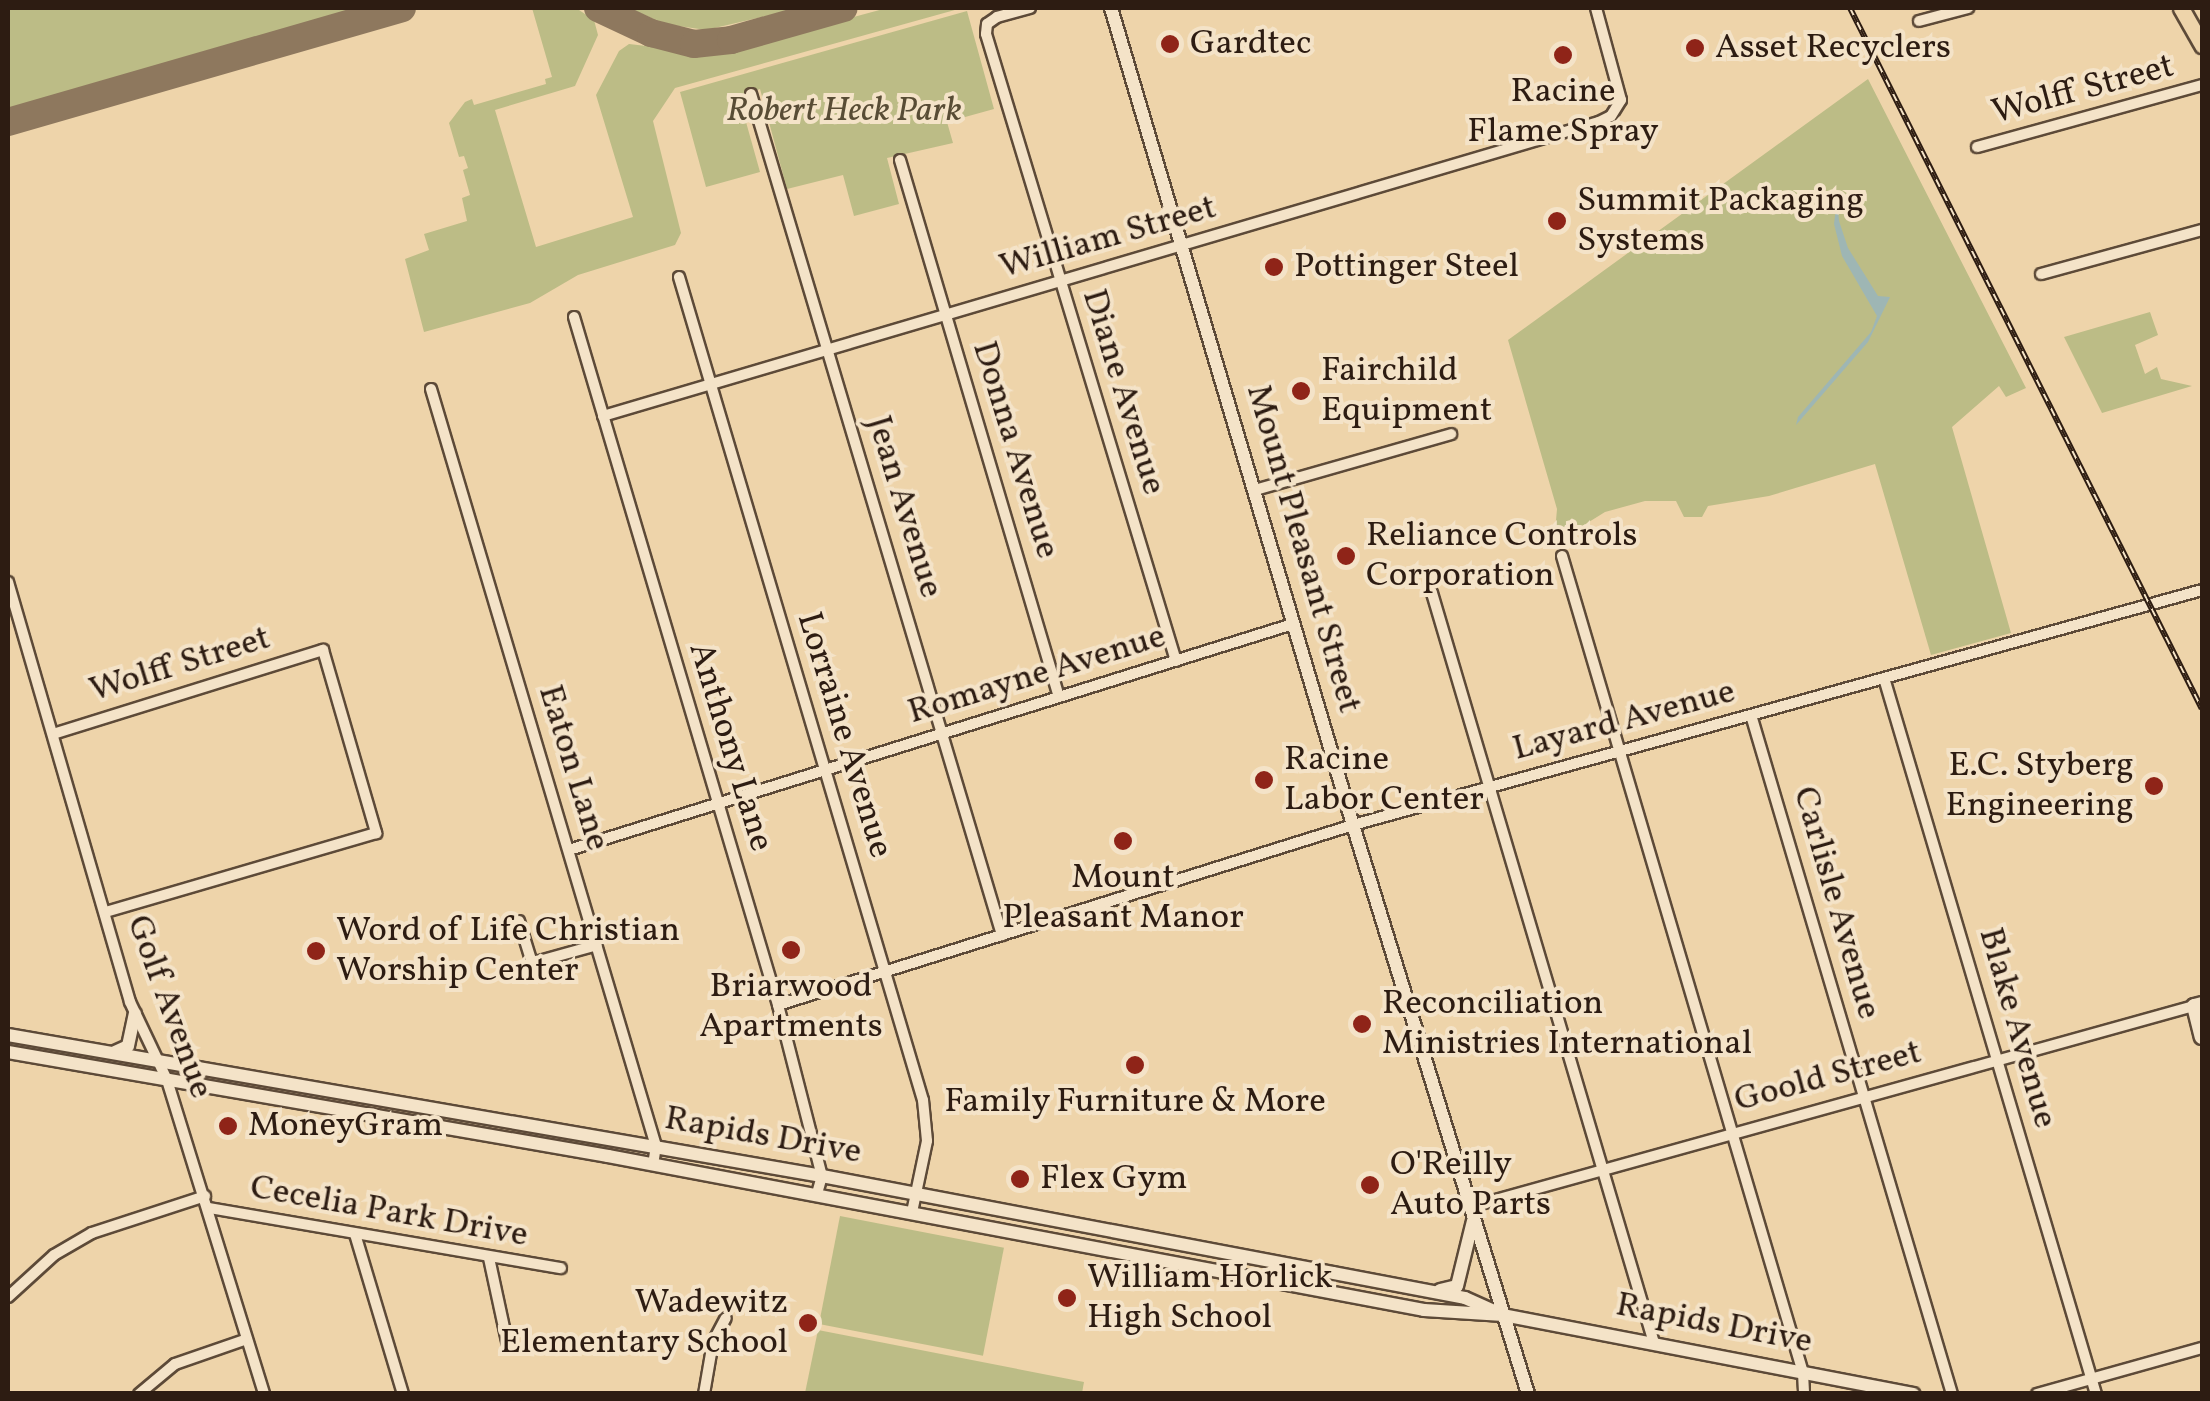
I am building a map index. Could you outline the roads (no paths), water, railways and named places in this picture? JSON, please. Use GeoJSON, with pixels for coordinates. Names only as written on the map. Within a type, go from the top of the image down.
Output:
{"type":"FeatureCollection","features":[{"type":"Feature","properties":{"kind":"main road"},"geometry":{"type":"LineString","coordinates":[[2180,8],[2202,45]]}},
{"type":"Feature","properties":{"kind":"main road"},"geometry":{"type":"LineString","coordinates":[[2198,1005],[2202,1037]]}},
{"type":"Feature","properties":{"kind":"street","name":"Diane Avenue"},"geometry":{"type":"LineString","coordinates":[[1030,8],[987,24],[1060,281],[1176,660]]}},
{"type":"Feature","properties":{"kind":"street","name":"Mount Pleasant Street"},"geometry":{"type":"LineString","coordinates":[[1111,8],[1353,825],[1528,1394]]}},
{"type":"Feature","properties":{"kind":"street","name":"William Street"},"geometry":{"type":"LineString","coordinates":[[603,416],[1599,122],[1610,116],[1620,100],[1596,8]]}},
{"type":"Feature","properties":{"kind":"street"},"geometry":{"type":"LineString","coordinates":[[1919,21],[1968,8]]}},
{"type":"Feature","properties":{"kind":"street","name":"Wolff Street"},"geometry":{"type":"LineString","coordinates":[[1978,147],[2202,85]]}},
{"type":"Feature","properties":{"kind":"street","name":"Jean Avenue"},"geometry":{"type":"LineString","coordinates":[[751,94],[1002,935]]}},
{"type":"Feature","properties":{"kind":"street","name":"Donna Avenue"},"geometry":{"type":"LineString","coordinates":[[900,160],[1059,697]]}},
{"type":"Feature","properties":{"kind":"street"},"geometry":{"type":"LineString","coordinates":[[2041,274],[2202,230]]}},
{"type":"Feature","properties":{"kind":"street","name":"Lorraine Avenue"},"geometry":{"type":"LineString","coordinates":[[679,278],[927,1122],[912,1212]]}},
{"type":"Feature","properties":{"kind":"street","name":"Anthony Lane"},"geometry":{"type":"LineString","coordinates":[[574,317],[778,1005],[822,1176],[817,1194]]}},
{"type":"Feature","properties":{"kind":"street","name":"Eaton Lane"},"geometry":{"type":"LineString","coordinates":[[431,389],[656,1146],[653,1164]]}},
{"type":"Feature","properties":{"kind":"street"},"geometry":{"type":"LineString","coordinates":[[1255,490],[1452,434]]}},
{"type":"Feature","properties":{"kind":"street"},"geometry":{"type":"LineString","coordinates":[[1562,556],[1616,750],[1804,1372],[1804,1394]]}},
{"type":"Feature","properties":{"kind":"street","name":"Golf Avenue"},"geometry":{"type":"LineString","coordinates":[[8,582],[135,1014],[167,1080],[264,1394]]}},
{"type":"Feature","properties":{"kind":"street","name":"Layard Avenue"},"geometry":{"type":"LineString","coordinates":[[778,1005],[1353,825],[2202,590]]}},
{"type":"Feature","properties":{"kind":"street"},"geometry":{"type":"LineString","coordinates":[[1432,594],[1654,1343]]}},
{"type":"Feature","properties":{"kind":"street","name":"Romayne Avenue"},"geometry":{"type":"LineString","coordinates":[[569,850],[1293,624]]}},
{"type":"Feature","properties":{"kind":"street","name":"Wolff Street"},"geometry":{"type":"LineString","coordinates":[[53,734],[324,650],[376,833],[105,912]]}},
{"type":"Feature","properties":{"kind":"street","name":"Blake Avenue"},"geometry":{"type":"LineString","coordinates":[[1884,678],[2096,1394]]}},
{"type":"Feature","properties":{"kind":"street","name":"Carlisle Avenue"},"geometry":{"type":"LineString","coordinates":[[1751,715],[1952,1394]]}},
{"type":"Feature","properties":{"kind":"street"},"geometry":{"type":"LineString","coordinates":[[519,921],[532,964],[597,945]]}},
{"type":"Feature","properties":{"kind":"street","name":"Goold Street"},"geometry":{"type":"LineString","coordinates":[[1472,1213],[1602,1170],[2198,1005]]}},
{"type":"Feature","properties":{"kind":"street"},"geometry":{"type":"LineString","coordinates":[[114,1052],[128,1046],[135,1014]]}},
{"type":"Feature","properties":{"kind":"street","name":"Rapids Drive"},"geometry":{"type":"LineString","coordinates":[[8,1034],[822,1176],[1465,1298],[1503,1315]]}},
{"type":"Feature","properties":{"kind":"street"},"geometry":{"type":"LineString","coordinates":[[29,1056],[30,1038]]}},
{"type":"Feature","properties":{"kind":"street","name":"Rapids Drive"},"geometry":{"type":"LineString","coordinates":[[8,1052],[653,1164],[1424,1310],[1503,1315],[1913,1394]]}},
{"type":"Feature","properties":{"kind":"street"},"geometry":{"type":"LineString","coordinates":[[238,1092],[241,1074]]}},
{"type":"Feature","properties":{"kind":"street"},"geometry":{"type":"LineString","coordinates":[[273,1098],[277,1081]]}},
{"type":"Feature","properties":{"kind":"street"},"geometry":{"type":"LineString","coordinates":[[339,1109],[342,1092]]}},
{"type":"Feature","properties":{"kind":"street"},"geometry":{"type":"LineString","coordinates":[[423,1124],[426,1107]]}},
{"type":"Feature","properties":{"kind":"street"},"geometry":{"type":"LineString","coordinates":[[515,1140],[517,1122]]}},
{"type":"Feature","properties":{"kind":"street"},"geometry":{"type":"LineString","coordinates":[[8,1294],[54,1255],[92,1233],[205,1196]]}},
{"type":"Feature","properties":{"kind":"street","name":"Cecelia Park Drive"},"geometry":{"type":"LineString","coordinates":[[208,1208],[561,1268]]}},
{"type":"Feature","properties":{"kind":"street"},"geometry":{"type":"LineString","coordinates":[[1428,1292],[1457,1286],[1472,1213]]}},
{"type":"Feature","properties":{"kind":"street"},"geometry":{"type":"LineString","coordinates":[[355,1234],[403,1394]]}},
{"type":"Feature","properties":{"kind":"street"},"geometry":{"type":"LineString","coordinates":[[489,1258],[506,1342]]}},
{"type":"Feature","properties":{"kind":"street"},"geometry":{"type":"LineString","coordinates":[[704,1394],[713,1342],[726,1318]]}},
{"type":"Feature","properties":{"kind":"street"},"geometry":{"type":"LineString","coordinates":[[139,1394],[175,1364],[248,1339]]}},
{"type":"Feature","properties":{"kind":"street"},"geometry":{"type":"LineString","coordinates":[[2037,1394],[2202,1348]]}},
{"type":"Feature","properties":{"kind":"water"},"geometry":{"type":"Polygon","coordinates":[[[1837,200],[1848,248],[1878,296],[1890,297],[1868,342],[1796,425],[1798,417],[1871,332],[1877,316],[1842,256],[1834,224],[1837,200]]]}},
{"type":"Feature","properties":{"kind":"railway"},"geometry":{"type":"LineString","coordinates":[[1850,8],[2202,709]]}},
{"type":"Feature","properties":{"kind":"place","name":"Gardtec"},"geometry":{"type":"Point","coordinates":[1170,44]}},
{"type":"Feature","properties":{"kind":"place","name":"Asset Recyclers"},"geometry":{"type":"Point","coordinates":[1695,48]}},
{"type":"Feature","properties":{"kind":"place","name":"Racine Flame Spray"},"geometry":{"type":"Point","coordinates":[1563,55]}},
{"type":"Feature","properties":{"kind":"place","name":"Summit Packaging Systems"},"geometry":{"type":"Point","coordinates":[1557,221]}},
{"type":"Feature","properties":{"kind":"place","name":"Pottinger Steel"},"geometry":{"type":"Point","coordinates":[1274,267]}},
{"type":"Feature","properties":{"kind":"place","name":"Fairchild Equipment"},"geometry":{"type":"Point","coordinates":[1301,391]}},
{"type":"Feature","properties":{"kind":"place","name":"Reliance Controls Corporation"},"geometry":{"type":"Point","coordinates":[1346,556]}},
{"type":"Feature","properties":{"kind":"place","name":"Racine Labor Center"},"geometry":{"type":"Point","coordinates":[1264,780]}},
{"type":"Feature","properties":{"kind":"place","name":"E.C. Styberg Engineering"},"geometry":{"type":"Point","coordinates":[2154,786]}},
{"type":"Feature","properties":{"kind":"place","name":"Mount Pleasant Manor"},"geometry":{"type":"Point","coordinates":[1123,841]}},
{"type":"Feature","properties":{"kind":"place","name":"Briarwood Apartments"},"geometry":{"type":"Point","coordinates":[791,950]}},
{"type":"Feature","properties":{"kind":"place","name":"Word of Life Christian Worship Center"},"geometry":{"type":"Point","coordinates":[316,951]}},
{"type":"Feature","properties":{"kind":"place","name":"Reconciliation Ministries International"},"geometry":{"type":"Point","coordinates":[1362,1024]}},
{"type":"Feature","properties":{"kind":"place","name":"Family Furniture & More"},"geometry":{"type":"Point","coordinates":[1135,1065]}},
{"type":"Feature","properties":{"kind":"place","name":"MoneyGram"},"geometry":{"type":"Point","coordinates":[228,1126]}},
{"type":"Feature","properties":{"kind":"place","name":"Flex Gym"},"geometry":{"type":"Point","coordinates":[1020,1179]}},
{"type":"Feature","properties":{"kind":"place","name":"O'Reilly Auto Parts"},"geometry":{"type":"Point","coordinates":[1370,1185]}},
{"type":"Feature","properties":{"kind":"place","name":"William Horlick High School"},"geometry":{"type":"Point","coordinates":[1067,1298]}},
{"type":"Feature","properties":{"kind":"place","name":"Wadewitz Elementary School"},"geometry":{"type":"Point","coordinates":[808,1323]}},
{"type":"Feature","properties":{"kind":"park label","name":"Robert Heck Park"},"geometry":{"type":"Point","coordinates":[844,111]}}]}
